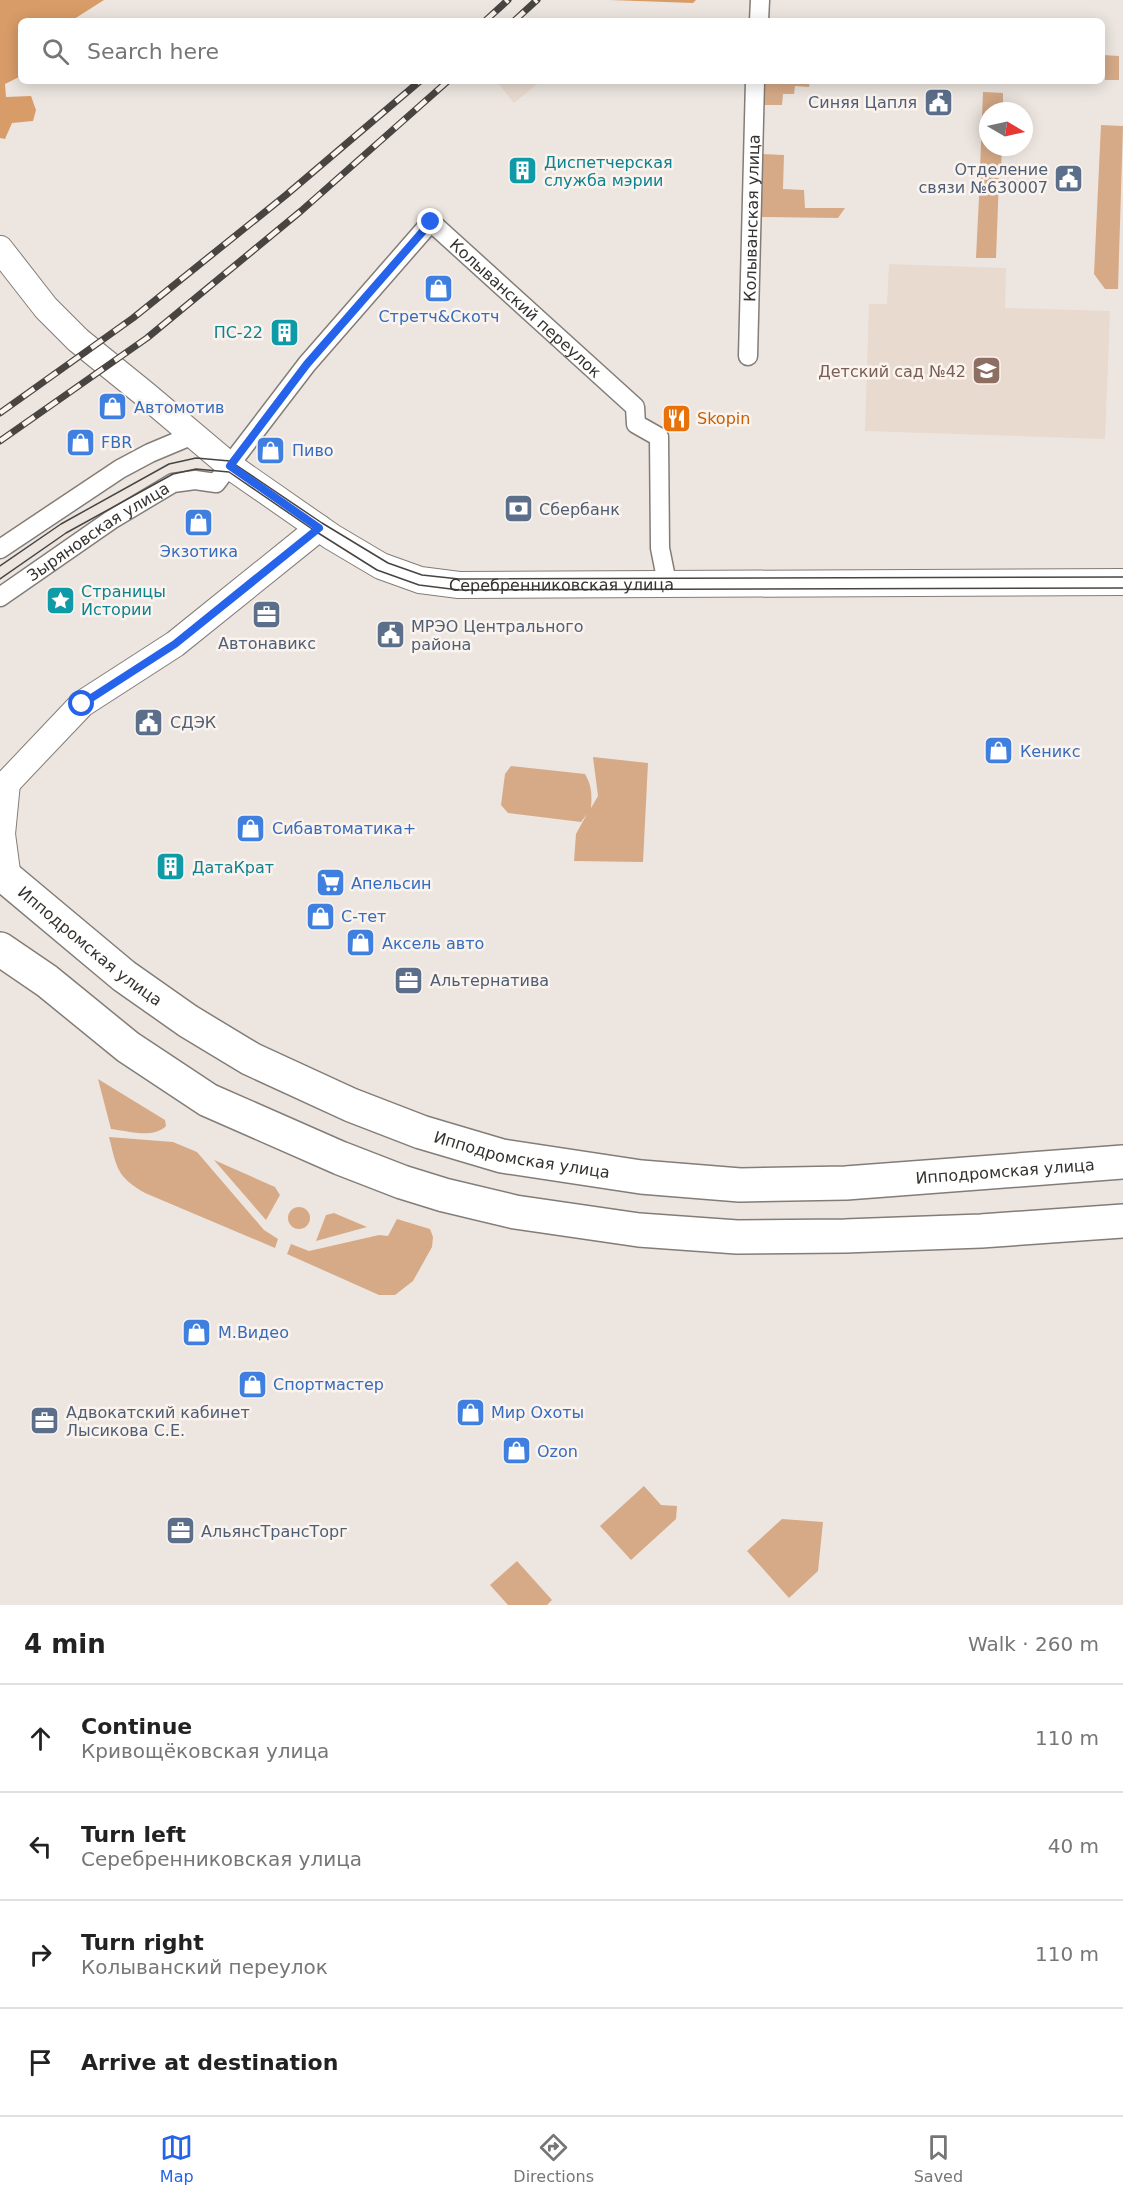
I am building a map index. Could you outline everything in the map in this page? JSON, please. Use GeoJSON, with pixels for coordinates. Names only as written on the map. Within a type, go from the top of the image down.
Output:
{"type":"FeatureCollection","features":[{"type":"Feature","properties":{"kind":"highway","name":"Ипподромская улица"},"geometry":{"type":"LineString","coordinates":[[4,875],[124,976],[188,1021],[251,1059],[351,1105],[421,1132],[502,1156],[641,1177],[740,1185],[846,1183],[1123,1162]]}},
{"type":"Feature","properties":{"kind":"highway"},"geometry":{"type":"LineString","coordinates":[[0,949],[47,981],[128,1047],[208,1100],[340,1158],[402,1182],[444,1195],[526,1214],[639,1230],[737,1237],[981,1231],[1123,1221]]}},
{"type":"Feature","properties":{"kind":"highway"},"geometry":{"type":"LineString","coordinates":[[402,1182],[421,1132]]}},
{"type":"Feature","properties":{"kind":"street"},"geometry":{"type":"LineString","coordinates":[[759,18],[760,0]]}},
{"type":"Feature","properties":{"kind":"street","name":"Колыванская улица"},"geometry":{"type":"LineString","coordinates":[[748,356],[755,84]]}},
{"type":"Feature","properties":{"kind":"street","name":"Колыванский переулок"},"geometry":{"type":"LineString","coordinates":[[230,466],[307,364],[431,222],[635,407],[636,424],[659,437],[660,548],[667,583]]}},
{"type":"Feature","properties":{"kind":"street","name":"Серебренниковская улица"},"geometry":{"type":"LineString","coordinates":[[0,249],[46,308],[78,340],[230,466],[319,528],[381,566],[420,580],[459,585],[1123,582]]}},
{"type":"Feature","properties":{"kind":"street"},"geometry":{"type":"LineString","coordinates":[[0,549],[120,469],[150,453],[193,435]]}},
{"type":"Feature","properties":{"kind":"street","name":"Зыряновская улица"},"geometry":{"type":"LineString","coordinates":[[0,597],[111,520],[173,483],[195,480],[216,483],[230,466]]}},
{"type":"Feature","properties":{"kind":"street"},"geometry":{"type":"LineString","coordinates":[[4,875],[2,834],[4,785],[82,704],[175,644],[319,528]]}},
{"type":"Feature","properties":{"kind":"shaded area"},"geometry":{"type":"Polygon","coordinates":[[[0,0],[104,0],[76,18],[18,18],[18,78],[5,84],[6,97],[31,96],[36,110],[33,121],[12,123],[5,139],[0,138],[0,0]]]}},
{"type":"Feature","properties":{"kind":"shaded area"},"geometry":{"type":"Polygon","coordinates":[[[610,0],[696,0],[693,3],[610,0]]]}},
{"type":"Feature","properties":{"kind":"shaded area"},"geometry":{"type":"Polygon","coordinates":[[[1105,55],[1119,56],[1119,80],[1105,80],[1105,55]]]}},
{"type":"Feature","properties":{"kind":"shaded area"},"geometry":{"type":"Polygon","coordinates":[[[498,84],[537,84],[514,103],[498,84]]]}},
{"type":"Feature","properties":{"kind":"shaded area"},"geometry":{"type":"Polygon","coordinates":[[[763,84],[810,84],[809,87],[795,86],[794,94],[783,94],[782,105],[763,105],[763,84]]]}},
{"type":"Feature","properties":{"kind":"shaded area"},"geometry":{"type":"Polygon","coordinates":[[[983,92],[1003,93],[1003,102],[983,102],[983,92]]]}},
{"type":"Feature","properties":{"kind":"shaded area"},"geometry":{"type":"Polygon","coordinates":[[[1101,125],[1123,126],[1118,289],[1105,289],[1094,274],[1101,125]]]}},
{"type":"Feature","properties":{"kind":"shaded area"},"geometry":{"type":"Polygon","coordinates":[[[762,154],[784,155],[783,189],[804,190],[805,208],[845,208],[838,218],[761,217],[762,154]]]}},
{"type":"Feature","properties":{"kind":"shaded area"},"geometry":{"type":"Polygon","coordinates":[[[981,156],[1002,156],[1001,170],[980,169],[981,156]]]}},
{"type":"Feature","properties":{"kind":"shaded area"},"geometry":{"type":"Polygon","coordinates":[[[980,177],[999,178],[996,258],[976,258],[980,177]]]}},
{"type":"Feature","properties":{"kind":"shaded area","name":"Детский сад №42"},"geometry":{"type":"Polygon","coordinates":[[[889,264],[1006,268],[1005,308],[1110,311],[1105,439],[865,431],[869,304],[887,304],[889,264]]]}},
{"type":"Feature","properties":{"kind":"shaded area"},"geometry":{"type":"Polygon","coordinates":[[[593,757],[648,763],[643,862],[574,861],[576,834],[587,814],[581,822],[508,813],[501,805],[505,774],[511,766],[585,774],[591,791],[591,808],[598,796],[593,757]]]}},
{"type":"Feature","properties":{"kind":"shaded area"},"geometry":{"type":"Polygon","coordinates":[[[98,1079],[165,1120],[166,1126],[161,1130],[147,1133],[111,1129],[98,1079]]]}},
{"type":"Feature","properties":{"kind":"shaded area"},"geometry":{"type":"Polygon","coordinates":[[[109,1137],[173,1142],[197,1152],[264,1230],[278,1239],[275,1248],[135,1187],[119,1170],[109,1137]]]}},
{"type":"Feature","properties":{"kind":"shaded area"},"geometry":{"type":"Polygon","coordinates":[[[214,1160],[275,1187],[280,1195],[266,1220],[214,1160]]]}},
{"type":"Feature","properties":{"kind":"shaded area"},"geometry":{"type":"Polygon","coordinates":[[[299,1207],[307,1210],[310,1218],[307,1226],[299,1229],[291,1226],[288,1218],[291,1210],[299,1207]]]}},
{"type":"Feature","properties":{"kind":"shaded area"},"geometry":{"type":"Polygon","coordinates":[[[334,1213],[367,1227],[316,1241],[326,1215],[334,1213]]]}},
{"type":"Feature","properties":{"kind":"shaded area"},"geometry":{"type":"Polygon","coordinates":[[[397,1219],[430,1229],[433,1237],[432,1247],[413,1281],[395,1295],[379,1295],[287,1254],[291,1244],[309,1251],[379,1235],[388,1236],[397,1219]]]}},
{"type":"Feature","properties":{"kind":"shaded area"},"geometry":{"type":"Polygon","coordinates":[[[644,1486],[661,1505],[677,1506],[676,1519],[631,1560],[600,1526],[644,1486]]]}},
{"type":"Feature","properties":{"kind":"shaded area"},"geometry":{"type":"Polygon","coordinates":[[[782,1519],[823,1522],[818,1571],[789,1598],[747,1551],[782,1519]]]}},
{"type":"Feature","properties":{"kind":"shaded area"},"geometry":{"type":"Polygon","coordinates":[[[517,1561],[552,1600],[547,1605],[508,1605],[490,1585],[517,1561]]]}},
{"type":"Feature","properties":{"kind":"tram line"},"geometry":{"type":"LineString","coordinates":[[0,566],[61,524],[169,464],[196,458],[230,461],[322,523],[388,563],[422,575],[459,579],[1123,577]]}},
{"type":"Feature","properties":{"kind":"tram line"},"geometry":{"type":"LineString","coordinates":[[0,579],[66,533],[173,474],[196,469],[229,472],[377,570],[419,585],[459,590],[1123,588]]}},
{"type":"Feature","properties":{"kind":"railway"},"geometry":{"type":"LineString","coordinates":[[488,18],[508,0]]}},
{"type":"Feature","properties":{"kind":"railway"},"geometry":{"type":"LineString","coordinates":[[517,18],[537,0]]}},
{"type":"Feature","properties":{"kind":"railway"},"geometry":{"type":"LineString","coordinates":[[0,413],[133,318],[286,195],[416,84]]}},
{"type":"Feature","properties":{"kind":"railway"},"geometry":{"type":"LineString","coordinates":[[0,441],[147,338],[301,211],[445,84]]}},
{"type":"Feature","properties":{"kind":"place","name":"Синяя Цапля"},"geometry":{"type":"Point","coordinates":[938,102]}},
{"type":"Feature","properties":{"kind":"place","name":"Диспетчерская служба мэрии"},"geometry":{"type":"Point","coordinates":[523,171]}},
{"type":"Feature","properties":{"kind":"place","name":"Отделение связи №630007"},"geometry":{"type":"Point","coordinates":[1069,178]}},
{"type":"Feature","properties":{"kind":"place","name":"Стретч&Скотч"},"geometry":{"type":"Point","coordinates":[439,288]}},
{"type":"Feature","properties":{"kind":"place","name":"ПС-22"},"geometry":{"type":"Point","coordinates":[284,332]}},
{"type":"Feature","properties":{"kind":"place","name":"Детский сад №42"},"geometry":{"type":"Point","coordinates":[987,371]}},
{"type":"Feature","properties":{"kind":"place","name":"Автомотив"},"geometry":{"type":"Point","coordinates":[113,407]}},
{"type":"Feature","properties":{"kind":"place","name":"Skopin"},"geometry":{"type":"Point","coordinates":[676,418]}},
{"type":"Feature","properties":{"kind":"place","name":"FBR"},"geometry":{"type":"Point","coordinates":[80,442]}},
{"type":"Feature","properties":{"kind":"place","name":"Пиво"},"geometry":{"type":"Point","coordinates":[271,450]}},
{"type":"Feature","properties":{"kind":"place","name":"Сбербанк"},"geometry":{"type":"Point","coordinates":[518,509]}},
{"type":"Feature","properties":{"kind":"place","name":"Экзотика"},"geometry":{"type":"Point","coordinates":[199,523]}},
{"type":"Feature","properties":{"kind":"place","name":"Страницы Истории"},"geometry":{"type":"Point","coordinates":[60,600]}},
{"type":"Feature","properties":{"kind":"place","name":"Автонавикс"},"geometry":{"type":"Point","coordinates":[267,615]}},
{"type":"Feature","properties":{"kind":"place","name":"МРЭО Центрального района"},"geometry":{"type":"Point","coordinates":[390,635]}},
{"type":"Feature","properties":{"kind":"place","name":"СДЭК"},"geometry":{"type":"Point","coordinates":[149,722]}},
{"type":"Feature","properties":{"kind":"place","name":"Кеникс"},"geometry":{"type":"Point","coordinates":[999,751]}},
{"type":"Feature","properties":{"kind":"place","name":"Сибавтоматика+"},"geometry":{"type":"Point","coordinates":[251,828]}},
{"type":"Feature","properties":{"kind":"place","name":"ДатаКрат"},"geometry":{"type":"Point","coordinates":[171,867]}},
{"type":"Feature","properties":{"kind":"place","name":"Апельсин"},"geometry":{"type":"Point","coordinates":[330,883]}},
{"type":"Feature","properties":{"kind":"place","name":"С-тет"},"geometry":{"type":"Point","coordinates":[320,916]}},
{"type":"Feature","properties":{"kind":"place","name":"Аксель авто"},"geometry":{"type":"Point","coordinates":[361,943]}},
{"type":"Feature","properties":{"kind":"place","name":"Альтернатива"},"geometry":{"type":"Point","coordinates":[409,980]}},
{"type":"Feature","properties":{"kind":"place","name":"М.Видео"},"geometry":{"type":"Point","coordinates":[197,1332]}},
{"type":"Feature","properties":{"kind":"place","name":"Спортмастер"},"geometry":{"type":"Point","coordinates":[252,1384]}},
{"type":"Feature","properties":{"kind":"place","name":"Мир Охоты"},"geometry":{"type":"Point","coordinates":[470,1412]}},
{"type":"Feature","properties":{"kind":"place","name":"Адвокатский кабинет Лысикова С.Е."},"geometry":{"type":"Point","coordinates":[45,1421]}},
{"type":"Feature","properties":{"kind":"place","name":"Ozon"},"geometry":{"type":"Point","coordinates":[516,1451]}},
{"type":"Feature","properties":{"kind":"place","name":"АльянсТрансТорг"},"geometry":{"type":"Point","coordinates":[180,1531]}},
{"type":"Feature","properties":{"kind":"route"},"geometry":{"type":"LineString","coordinates":[[82,704],[175,644],[319,528],[230,466],[307,364],[431,222]]}}]}
